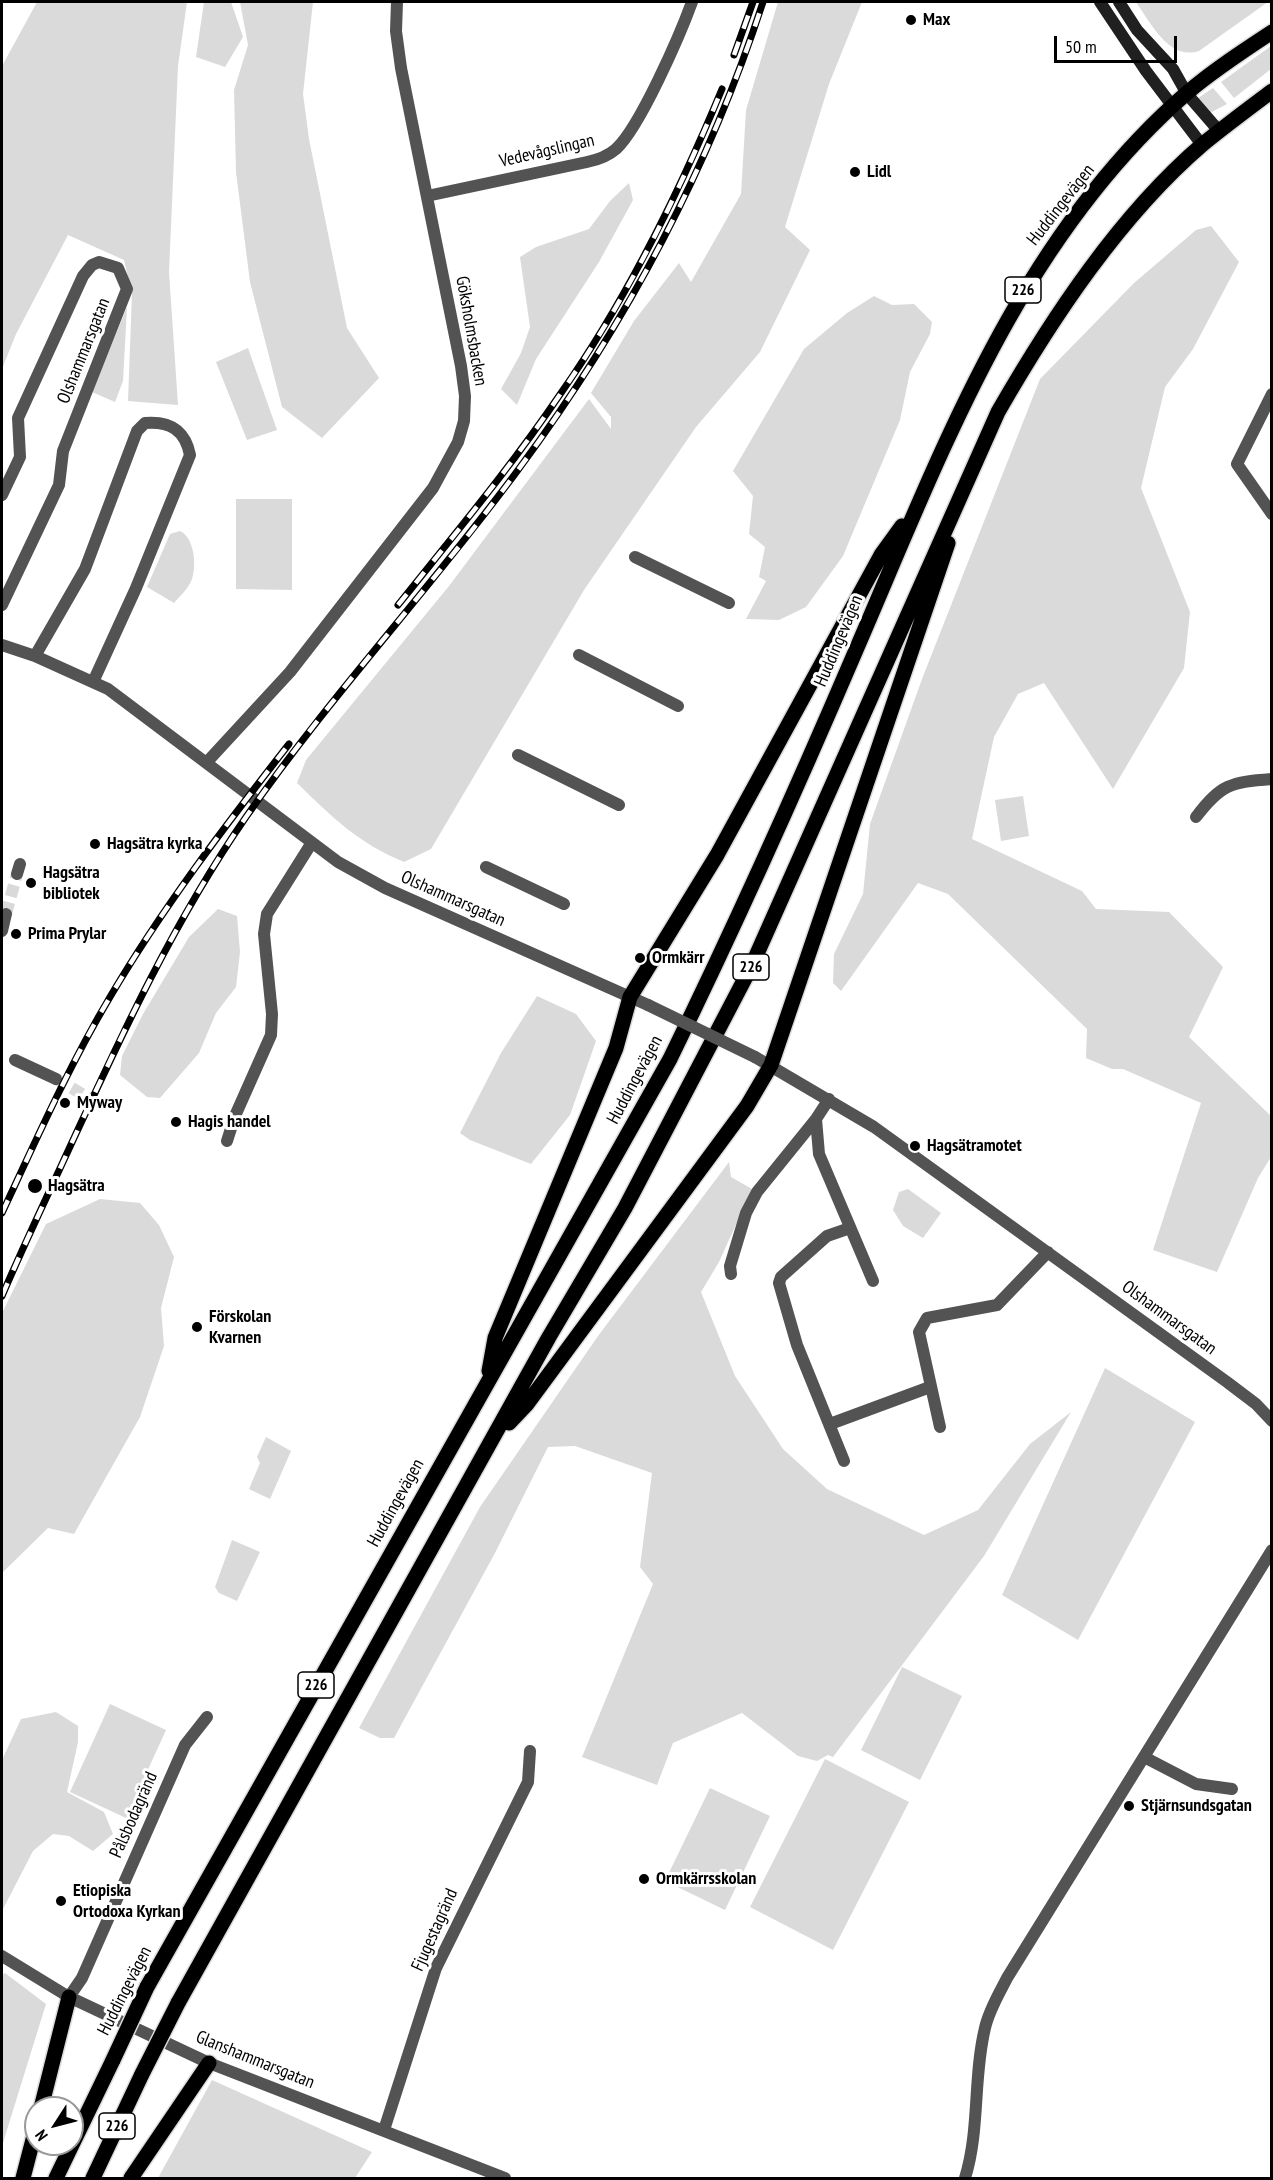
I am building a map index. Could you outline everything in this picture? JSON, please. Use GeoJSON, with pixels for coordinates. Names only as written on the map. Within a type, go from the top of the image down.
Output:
{"type":"FeatureCollection","features":[{"type":"Feature","properties":{"kind":"main road","name":"Huddingevägen"},"geometry":{"type":"LineString","coordinates":[[56,2178],[147,1987],[670,1059],[722,952],[820,734],[918,502],[999,333],[1022,293],[1081,208],[1126,156],[1187,94],[1272,32]]}},
{"type":"Feature","properties":{"kind":"main road","name":"226"},"geometry":{"type":"LineString","coordinates":[[93,2178],[178,2003],[625,1208],[752,965],[998,411],[1032,354],[1108,244],[1202,145],[1272,92]]}},
{"type":"Feature","properties":{"kind":"main road"},"geometry":{"type":"LineString","coordinates":[[492,1441],[526,1404],[747,1106],[771,1065],[938,575],[969,473]]}},
{"type":"Feature","properties":{"kind":"main road"},"geometry":{"type":"LineString","coordinates":[[486,1383],[495,1338],[616,1048],[630,997],[717,855],[881,555],[918,502]]}},
{"type":"Feature","properties":{"kind":"main road"},"geometry":{"type":"LineString","coordinates":[[44,2096],[69,1997]]}},
{"type":"Feature","properties":{"kind":"main road"},"geometry":{"type":"LineString","coordinates":[[131,2178],[209,2063]]}},
{"type":"Feature","properties":{"kind":"main road"},"geometry":{"type":"LineString","coordinates":[[23,2178],[29,2156]]}},
{"type":"Feature","properties":{"kind":"street","name":"Göksholmsbacken"},"geometry":{"type":"LineString","coordinates":[[207,762],[290,672],[433,488],[458,442],[464,420],[464,380],[399,57],[397,2]]}},
{"type":"Feature","properties":{"kind":"street","name":"Vedevågslingan"},"geometry":{"type":"LineString","coordinates":[[427,196],[587,162],[610,153],[624,139],[650,95],[692,2]]}},
{"type":"Feature","properties":{"kind":"street"},"geometry":{"type":"LineString","coordinates":[[1100,2],[1202,145]]}},
{"type":"Feature","properties":{"kind":"street"},"geometry":{"type":"LineString","coordinates":[[1119,2],[1137,30],[1173,69],[1187,94],[1219,131]]}},
{"type":"Feature","properties":{"kind":"street","name":"Olshammarsgatan"},"geometry":{"type":"LineString","coordinates":[[2,495],[21,457],[18,418],[83,276],[92,265],[99,262],[118,268],[128,289],[63,451],[59,485],[2,606]]}},
{"type":"Feature","properties":{"kind":"street"},"geometry":{"type":"LineString","coordinates":[[1272,394],[1237,464],[1272,514]]}},
{"type":"Feature","properties":{"kind":"street"},"geometry":{"type":"LineString","coordinates":[[35,657],[85,569],[137,431],[145,423],[155,422],[173,427],[187,440],[189,455],[136,588],[93,682]]}},
{"type":"Feature","properties":{"kind":"street"},"geometry":{"type":"LineString","coordinates":[[635,557],[729,603]]}},
{"type":"Feature","properties":{"kind":"street","name":"Olshammarsgatan"},"geometry":{"type":"LineString","coordinates":[[2,645],[35,657],[108,690],[207,762],[311,844],[385,888],[648,1005],[771,1065],[829,1099],[874,1127],[1270,1415]]}},
{"type":"Feature","properties":{"kind":"street"},"geometry":{"type":"LineString","coordinates":[[579,655],[678,706]]}},
{"type":"Feature","properties":{"kind":"street"},"geometry":{"type":"LineString","coordinates":[[518,755],[619,805]]}},
{"type":"Feature","properties":{"kind":"street"},"geometry":{"type":"LineString","coordinates":[[1196,818],[1210,799],[1235,781],[1272,779]]}},
{"type":"Feature","properties":{"kind":"street"},"geometry":{"type":"LineString","coordinates":[[227,1141],[235,1116],[271,1035],[272,1014],[264,934],[267,914],[311,844]]}},
{"type":"Feature","properties":{"kind":"street"},"geometry":{"type":"LineString","coordinates":[[486,867],[564,904]]}},
{"type":"Feature","properties":{"kind":"street"},"geometry":{"type":"LineString","coordinates":[[2,931],[6,914]]}},
{"type":"Feature","properties":{"kind":"street"},"geometry":{"type":"LineString","coordinates":[[15,1060],[56,1079]]}},
{"type":"Feature","properties":{"kind":"street"},"geometry":{"type":"LineString","coordinates":[[731,1274],[730,1266],[746,1213],[757,1192],[816,1119],[829,1099]]}},
{"type":"Feature","properties":{"kind":"street"},"geometry":{"type":"LineString","coordinates":[[816,1119],[819,1154],[873,1281]]}},
{"type":"Feature","properties":{"kind":"street"},"geometry":{"type":"LineString","coordinates":[[844,1461],[797,1345],[779,1283],[781,1277],[827,1236],[850,1228]]}},
{"type":"Feature","properties":{"kind":"street"},"geometry":{"type":"LineString","coordinates":[[940,1427],[919,1332],[921,1324],[927,1318],[997,1305],[1048,1252]]}},
{"type":"Feature","properties":{"kind":"street"},"geometry":{"type":"LineString","coordinates":[[830,1424],[930,1387]]}},
{"type":"Feature","properties":{"kind":"street"},"geometry":{"type":"LineString","coordinates":[[965,2178],[972,2157],[982,2043],[991,2009],[1007,1978],[1272,1550]]}},
{"type":"Feature","properties":{"kind":"street","name":"Pålsbodagränd"},"geometry":{"type":"LineString","coordinates":[[69,1997],[82,1978],[185,1745],[207,1717]]}},
{"type":"Feature","properties":{"kind":"street","name":"Fjugestagränd"},"geometry":{"type":"LineString","coordinates":[[384,2130],[436,1968],[528,1782],[530,1751]]}},
{"type":"Feature","properties":{"kind":"street"},"geometry":{"type":"LineString","coordinates":[[1144,1757],[1196,1784],[1232,1789]]}},
{"type":"Feature","properties":{"kind":"street","name":"Glanshammarsgatan"},"geometry":{"type":"LineString","coordinates":[[2,1956],[69,1997],[209,2063],[505,2178]]}},
{"type":"Feature","properties":{"kind":"shaded area"},"geometry":{"type":"Polygon","coordinates":[[[37,2],[187,2],[178,66],[169,272],[178,405],[128,401],[132,293],[124,260],[68,235],[16,334],[2,369],[2,66],[37,2]]]}},
{"type":"Feature","properties":{"kind":"shaded area"},"geometry":{"type":"Polygon","coordinates":[[[204,2],[231,2],[243,37],[225,67],[196,57],[204,2]]]}},
{"type":"Feature","properties":{"kind":"shaded area"},"geometry":{"type":"Polygon","coordinates":[[[240,2],[313,2],[303,94],[309,139],[347,328],[379,378],[322,438],[282,407],[250,282],[236,172],[234,90],[248,45],[240,2]]]}},
{"type":"Feature","properties":{"kind":"shaded area"},"geometry":{"type":"Polygon","coordinates":[[[778,2],[862,2],[829,84],[785,227],[810,250],[760,352],[696,427],[584,590],[431,849],[404,862],[388,855],[359,838],[297,783],[306,760],[449,586],[589,399],[611,429],[611,417],[591,393],[634,321],[679,263],[691,282],[741,194],[746,110],[778,2]]]}},
{"type":"Feature","properties":{"kind":"shaded area"},"geometry":{"type":"Polygon","coordinates":[[[1136,2],[1268,2],[1199,51],[1188,53],[1178,50],[1162,38],[1136,2]]]}},
{"type":"Feature","properties":{"kind":"shaded area"},"geometry":{"type":"Polygon","coordinates":[[[1271,46],[1271,69],[1234,98],[1221,82],[1271,46]]]}},
{"type":"Feature","properties":{"kind":"shaded area"},"geometry":{"type":"Polygon","coordinates":[[[1213,88],[1227,104],[1208,114],[1198,98],[1213,88]]]}},
{"type":"Feature","properties":{"kind":"shaded area"},"geometry":{"type":"Polygon","coordinates":[[[629,183],[633,200],[599,262],[536,359],[517,405],[501,389],[521,353],[530,327],[520,257],[536,247],[589,229],[610,201],[629,183]]]}},
{"type":"Feature","properties":{"kind":"shaded area"},"geometry":{"type":"Polygon","coordinates":[[[1211,226],[1239,262],[1193,349],[1165,387],[1141,488],[1190,612],[1184,668],[1113,789],[1044,683],[1018,694],[994,737],[972,839],[1082,891],[1096,909],[1169,912],[1223,967],[1189,1037],[1271,1116],[1271,1157],[1258,1178],[1217,1272],[1153,1250],[1201,1103],[1123,1069],[1112,1069],[1086,1058],[1087,1029],[948,894],[918,883],[841,991],[833,983],[834,954],[863,894],[870,824],[922,679],[1040,379],[1134,283],[1196,230],[1211,226]]]}},
{"type":"Feature","properties":{"kind":"shaded area"},"geometry":{"type":"Polygon","coordinates":[[[874,296],[892,305],[914,304],[932,322],[930,334],[910,372],[900,420],[843,556],[806,607],[779,620],[746,619],[766,581],[759,577],[765,547],[749,534],[753,496],[733,471],[804,349],[847,313],[874,296]]]}},
{"type":"Feature","properties":{"kind":"shaded area"},"geometry":{"type":"Polygon","coordinates":[[[127,307],[123,381],[115,402],[92,392],[127,307]]]}},
{"type":"Feature","properties":{"kind":"shaded area"},"geometry":{"type":"Polygon","coordinates":[[[248,348],[277,430],[247,440],[216,362],[248,348]]]}},
{"type":"Feature","properties":{"kind":"shaded area"},"geometry":{"type":"Polygon","coordinates":[[[236,499],[292,499],[292,590],[236,589],[236,499]]]}},
{"type":"Feature","properties":{"kind":"shaded area"},"geometry":{"type":"Polygon","coordinates":[[[180,531],[185,534],[191,545],[194,566],[191,582],[174,603],[147,587],[170,534],[180,531]]]}},
{"type":"Feature","properties":{"kind":"shaded area"},"geometry":{"type":"Polygon","coordinates":[[[1023,796],[1029,836],[1001,841],[995,800],[1023,796]]]}},
{"type":"Feature","properties":{"kind":"shaded area"},"geometry":{"type":"Polygon","coordinates":[[[218,909],[237,916],[240,952],[236,987],[216,1013],[199,1053],[160,1098],[147,1097],[120,1075],[122,1056],[143,1014],[189,937],[218,909]]]}},
{"type":"Feature","properties":{"kind":"shaded area"},"geometry":{"type":"Polygon","coordinates":[[[537,996],[576,1014],[596,1041],[570,1115],[531,1164],[470,1140],[460,1133],[501,1053],[537,996]]]}},
{"type":"Feature","properties":{"kind":"shaded area"},"geometry":{"type":"Polygon","coordinates":[[[729,1162],[731,1177],[752,1189],[719,1262],[701,1292],[735,1376],[783,1449],[827,1489],[924,1535],[978,1510],[1030,1444],[1071,1412],[984,1556],[833,1757],[828,1755],[817,1761],[798,1756],[742,1713],[673,1743],[657,1785],[582,1757],[653,1584],[640,1567],[652,1473],[575,1446],[548,1447],[495,1553],[394,1738],[380,1738],[359,1728],[480,1507],[598,1336],[729,1162]]]}},
{"type":"Feature","properties":{"kind":"shaded area"},"geometry":{"type":"Polygon","coordinates":[[[908,1189],[941,1213],[923,1238],[903,1226],[893,1210],[899,1192],[908,1189]]]}},
{"type":"Feature","properties":{"kind":"shaded area"},"geometry":{"type":"Polygon","coordinates":[[[100,1199],[140,1203],[159,1225],[174,1257],[161,1308],[164,1346],[140,1417],[74,1534],[48,1528],[2,1573],[2,1313],[46,1224],[100,1199]]]}},
{"type":"Feature","properties":{"kind":"shaded area"},"geometry":{"type":"Polygon","coordinates":[[[1105,1368],[1195,1422],[1078,1640],[1002,1595],[1105,1368]]]}},
{"type":"Feature","properties":{"kind":"shaded area"},"geometry":{"type":"Polygon","coordinates":[[[266,1437],[291,1451],[270,1499],[249,1489],[260,1463],[257,1457],[266,1437]]]}},
{"type":"Feature","properties":{"kind":"shaded area"},"geometry":{"type":"Polygon","coordinates":[[[232,1540],[260,1552],[237,1601],[219,1593],[215,1587],[232,1540]]]}},
{"type":"Feature","properties":{"kind":"shaded area"},"geometry":{"type":"Polygon","coordinates":[[[902,1667],[962,1696],[920,1780],[861,1750],[902,1667]]]}},
{"type":"Feature","properties":{"kind":"shaded area"},"geometry":{"type":"Polygon","coordinates":[[[110,1704],[166,1730],[126,1818],[70,1792],[110,1704]]]}},
{"type":"Feature","properties":{"kind":"shaded area"},"geometry":{"type":"Polygon","coordinates":[[[56,1712],[78,1726],[78,1742],[67,1792],[104,1812],[113,1834],[93,1851],[69,1836],[53,1834],[33,1851],[2,1911],[2,1760],[21,1719],[56,1712]]]}},
{"type":"Feature","properties":{"kind":"shaded area"},"geometry":{"type":"Polygon","coordinates":[[[825,1759],[909,1802],[833,1950],[750,1907],[825,1759]]]}},
{"type":"Feature","properties":{"kind":"shaded area"},"geometry":{"type":"Polygon","coordinates":[[[710,1788],[770,1816],[725,1910],[665,1881],[710,1788]]]}},
{"type":"Feature","properties":{"kind":"shaded area"},"geometry":{"type":"Polygon","coordinates":[[[5,1973],[46,2004],[2,2146],[2,1975],[5,1973]]]}},
{"type":"Feature","properties":{"kind":"shaded area"},"geometry":{"type":"Polygon","coordinates":[[[212,2080],[372,2152],[355,2178],[158,2178],[212,2080]]]}},
{"type":"Feature","properties":{"kind":"tunnel"},"geometry":{"type":"LineString","coordinates":[[6,914],[17,874]]}},
{"type":"Feature","properties":{"kind":"tunnel"},"geometry":{"type":"LineString","coordinates":[[56,1079],[96,1102]]}},
{"type":"Feature","properties":{"kind":"railway"},"geometry":{"type":"LineString","coordinates":[[734,55],[753,2]]}},
{"type":"Feature","properties":{"kind":"railway"},"geometry":{"type":"LineString","coordinates":[[2,1296],[129,1022],[172,938],[220,856],[278,772],[518,470],[557,416],[628,304],[689,187],[741,65],[763,2]]}},
{"type":"Feature","properties":{"kind":"railway"},"geometry":{"type":"LineString","coordinates":[[398,605],[461,527],[542,420],[608,321],[650,246],[688,168],[722,89]]}},
{"type":"Feature","properties":{"kind":"railway"},"geometry":{"type":"LineString","coordinates":[[2,1213],[67,1076],[130,964],[195,867],[289,744]]}},
{"type":"Feature","properties":{"kind":"place","name":"Max"},"geometry":{"type":"Point","coordinates":[911,20]}},
{"type":"Feature","properties":{"kind":"place","name":"Lidl"},"geometry":{"type":"Point","coordinates":[855,172]}},
{"type":"Feature","properties":{"kind":"place","name":"Hagsätra kyrka"},"geometry":{"type":"Point","coordinates":[95,844]}},
{"type":"Feature","properties":{"kind":"place","name":"Hagsätra bibliotek"},"geometry":{"type":"Point","coordinates":[31,883]}},
{"type":"Feature","properties":{"kind":"place","name":"Prima Prylar"},"geometry":{"type":"Point","coordinates":[16,934]}},
{"type":"Feature","properties":{"kind":"place","name":"Ormkärr"},"geometry":{"type":"Point","coordinates":[640,958]}},
{"type":"Feature","properties":{"kind":"place","name":"Myway"},"geometry":{"type":"Point","coordinates":[65,1103]}},
{"type":"Feature","properties":{"kind":"place","name":"Hagis handel"},"geometry":{"type":"Point","coordinates":[176,1122]}},
{"type":"Feature","properties":{"kind":"place","name":"Hagsätramotet"},"geometry":{"type":"Point","coordinates":[915,1146]}},
{"type":"Feature","properties":{"kind":"place","name":"Hagsätra"},"geometry":{"type":"Point","coordinates":[35,1186]}},
{"type":"Feature","properties":{"kind":"place","name":"Förskolan Kvarnen"},"geometry":{"type":"Point","coordinates":[197,1327]}},
{"type":"Feature","properties":{"kind":"place","name":"Stjärnsundsgatan"},"geometry":{"type":"Point","coordinates":[1129,1806]}},
{"type":"Feature","properties":{"kind":"place","name":"Ormkärrsskolan"},"geometry":{"type":"Point","coordinates":[644,1879]}},
{"type":"Feature","properties":{"kind":"place","name":"Etiopiska Ortodoxa Kyrkan"},"geometry":{"type":"Point","coordinates":[61,1901]}}]}
